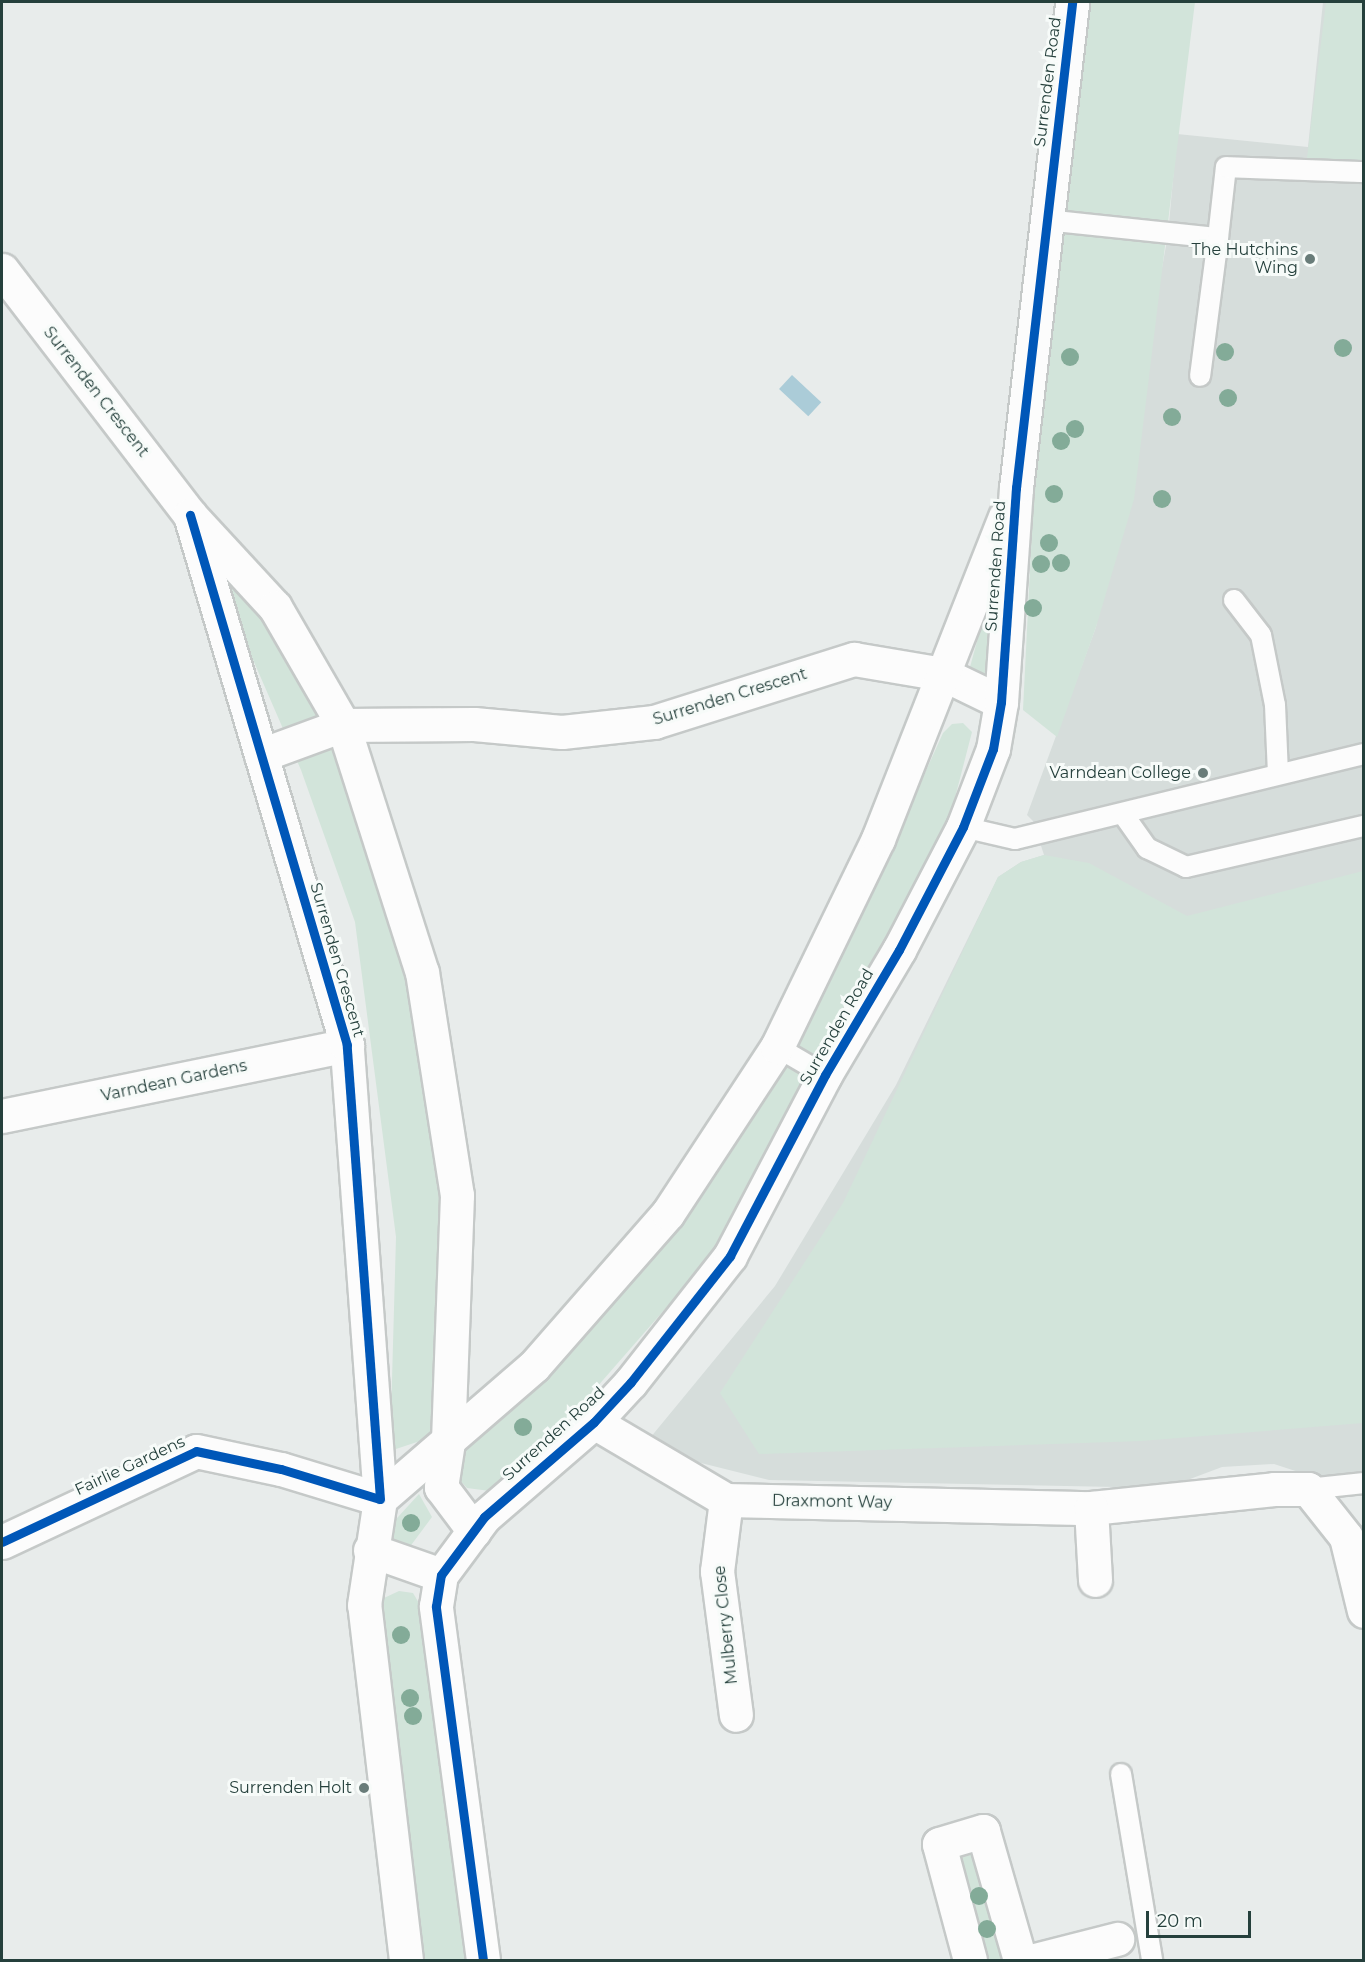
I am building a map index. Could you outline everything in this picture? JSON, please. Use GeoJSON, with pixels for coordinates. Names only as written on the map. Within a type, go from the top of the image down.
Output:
{"type":"FeatureCollection","features":[{"type":"Feature","properties":{"kind":"street","name":"Surrenden Road"},"geometry":{"type":"LineString","coordinates":[[483,1960],[436,1606],[441,1575],[483,1517],[594,1422],[631,1382],[730,1256],[825,1075],[899,950],[963,827],[993,749],[1001,702],[1016,488],[1072,2]]}},
{"type":"Feature","properties":{"kind":"street","name":"Surrenden Crescent"},"geometry":{"type":"LineString","coordinates":[[2,270],[190,515],[275,607],[343,725],[422,972],[457,1195],[448,1442]]}},
{"type":"Feature","properties":{"kind":"street","name":"Surrenden Road"},"geometry":{"type":"LineString","coordinates":[[380,1499],[534,1366],[668,1213],[777,1047],[878,839],[1016,488]]}},
{"type":"Feature","properties":{"kind":"street","name":"Surrenden Crescent"},"geometry":{"type":"LineString","coordinates":[[190,515],[347,1045],[380,1499]]}},
{"type":"Feature","properties":{"kind":"street","name":"Surrenden Crescent"},"geometry":{"type":"LineString","coordinates":[[261,756],[343,725],[474,724],[562,732],[654,722],[854,659],[943,674],[1001,702]]}},
{"type":"Feature","properties":{"kind":"street","name":"Varndean Gardens"},"geometry":{"type":"LineString","coordinates":[[2,1116],[347,1045]]}},
{"type":"Feature","properties":{"kind":"street","name":"Draxmont Way"},"geometry":{"type":"LineString","coordinates":[[594,1422],[726,1500],[1091,1508],[1274,1489],[1308,1489]]}},
{"type":"Feature","properties":{"kind":"street"},"geometry":{"type":"LineString","coordinates":[[448,1442],[441,1487],[474,1531]]}},
{"type":"Feature","properties":{"kind":"street","name":"Fairlie Gardens"},"geometry":{"type":"LineString","coordinates":[[2,1542],[196,1451],[281,1469],[380,1499]]}},
{"type":"Feature","properties":{"kind":"street"},"geometry":{"type":"LineString","coordinates":[[1308,1489],[1346,1537],[1364,1611]]}},
{"type":"Feature","properties":{"kind":"street"},"geometry":{"type":"LineString","coordinates":[[380,1499],[370,1550],[364,1605],[406,1960]]}},
{"type":"Feature","properties":{"kind":"street","name":"Mulberry Close"},"geometry":{"type":"LineString","coordinates":[[726,1500],[717,1571],[736,1715]]}},
{"type":"Feature","properties":{"kind":"street"},"geometry":{"type":"LineString","coordinates":[[1091,1508],[1095,1580]]}},
{"type":"Feature","properties":{"kind":"street"},"geometry":{"type":"LineString","coordinates":[[370,1550],[441,1575]]}},
{"type":"Feature","properties":{"kind":"street"},"geometry":{"type":"LineString","coordinates":[[969,1960],[939,1844],[983,1832],[1020,1960]]}},
{"type":"Feature","properties":{"kind":"street"},"geometry":{"type":"LineString","coordinates":[[1035,1960],[1132,1935]]}},
{"type":"Feature","properties":{"kind":"lane"},"geometry":{"type":"LineString","coordinates":[[1200,376],[1226,167],[1364,172]]}},
{"type":"Feature","properties":{"kind":"lane"},"geometry":{"type":"LineString","coordinates":[[1046,220],[1218,238]]}},
{"type":"Feature","properties":{"kind":"lane"},"geometry":{"type":"LineString","coordinates":[[1234,600],[1261,635],[1275,705],[1278,773]]}},
{"type":"Feature","properties":{"kind":"lane"},"geometry":{"type":"LineString","coordinates":[[963,827],[1015,839],[1243,785],[1278,773],[1364,754]]}},
{"type":"Feature","properties":{"kind":"lane"},"geometry":{"type":"LineString","coordinates":[[1123,814],[1147,848],[1186,867],[1269,850],[1364,826]]}},
{"type":"Feature","properties":{"kind":"lane"},"geometry":{"type":"LineString","coordinates":[[777,1047],[825,1075]]}},
{"type":"Feature","properties":{"kind":"lane"},"geometry":{"type":"LineString","coordinates":[[1308,1489],[1364,1483]]}},
{"type":"Feature","properties":{"kind":"lane"},"geometry":{"type":"LineString","coordinates":[[1121,1774],[1132,1935],[1152,1960]]}},
{"type":"Feature","properties":{"kind":"shaded area","name":"Varndean College"},"geometry":{"type":"Polygon","coordinates":[[[1323,2],[1363,2],[1363,1493],[1274,1464],[1222,1467],[1166,1488],[769,1480],[685,1459],[650,1438],[775,1286],[896,1085],[998,877],[1021,862],[1044,855],[1033,821],[1027,815],[1096,627],[1168,235],[1177,134],[1308,147],[1323,2]]]}},
{"type":"Feature","properties":{"kind":"green space"},"geometry":{"type":"Polygon","coordinates":[[[1090,2],[1195,2],[1134,499],[1096,627],[1057,737],[1023,710],[1034,489],[1090,2]]]}},
{"type":"Feature","properties":{"kind":"green space"},"geometry":{"type":"Polygon","coordinates":[[[1326,2],[1363,2],[1363,160],[1307,158],[1326,2]]]}},
{"type":"Feature","properties":{"kind":"green space"},"geometry":{"type":"Polygon","coordinates":[[[190,515],[275,607],[341,730],[419,973],[439,1197],[435,1436],[390,1451],[396,1237],[355,922],[301,770],[190,515]]]}},
{"type":"Feature","properties":{"kind":"green space"},"geometry":{"type":"Polygon","coordinates":[[[987,605],[993,606],[990,674],[981,679],[971,675],[970,667],[987,605]]]}},
{"type":"Feature","properties":{"kind":"green space"},"geometry":{"type":"Polygon","coordinates":[[[963,723],[972,732],[942,848],[713,1254],[569,1419],[490,1491],[467,1488],[457,1477],[456,1456],[563,1361],[676,1228],[878,877],[943,733],[952,724],[963,723]]]}},
{"type":"Feature","properties":{"kind":"green space"},"geometry":{"type":"Polygon","coordinates":[[[1044,855],[1089,863],[1187,916],[1363,871],[1363,1423],[1141,1441],[759,1454],[720,1393],[843,1203],[998,877],[1021,862],[1044,855]]]}},
{"type":"Feature","properties":{"kind":"green space"},"geometry":{"type":"Polygon","coordinates":[[[419,1494],[432,1517],[409,1548],[377,1540],[419,1494]]]}},
{"type":"Feature","properties":{"kind":"green space"},"geometry":{"type":"Polygon","coordinates":[[[399,1591],[413,1593],[423,1610],[471,1960],[424,1960],[379,1619],[384,1598],[399,1591]]]}},
{"type":"Feature","properties":{"kind":"green space"},"geometry":{"type":"Polygon","coordinates":[[[983,1831],[1020,1960],[970,1960],[939,1844],[983,1831]]]}},
{"type":"Feature","properties":{"kind":"water"},"geometry":{"type":"Polygon","coordinates":[[[792,375],[821,402],[808,416],[779,389],[792,375]]]}},
{"type":"Feature","properties":{"kind":"cycle path"},"geometry":{"type":"LineString","coordinates":[[483,1960],[436,1606],[441,1575],[484,1517],[594,1422],[631,1382],[730,1256],[825,1075],[899,950],[963,827],[993,749],[1001,702],[1016,488],[1072,2]]}},
{"type":"Feature","properties":{"kind":"cycle path"},"geometry":{"type":"LineString","coordinates":[[2,1542],[196,1451],[281,1469],[380,1499],[347,1045],[190,515]]}},
{"type":"Feature","properties":{"kind":"place","name":"The Hutchins Wing"},"geometry":{"type":"Point","coordinates":[1310,259]}},
{"type":"Feature","properties":{"kind":"place","name":"Varndean College"},"geometry":{"type":"Point","coordinates":[1203,773]}},
{"type":"Feature","properties":{"kind":"place","name":"Surrenden Holt"},"geometry":{"type":"Point","coordinates":[364,1788]}}]}
